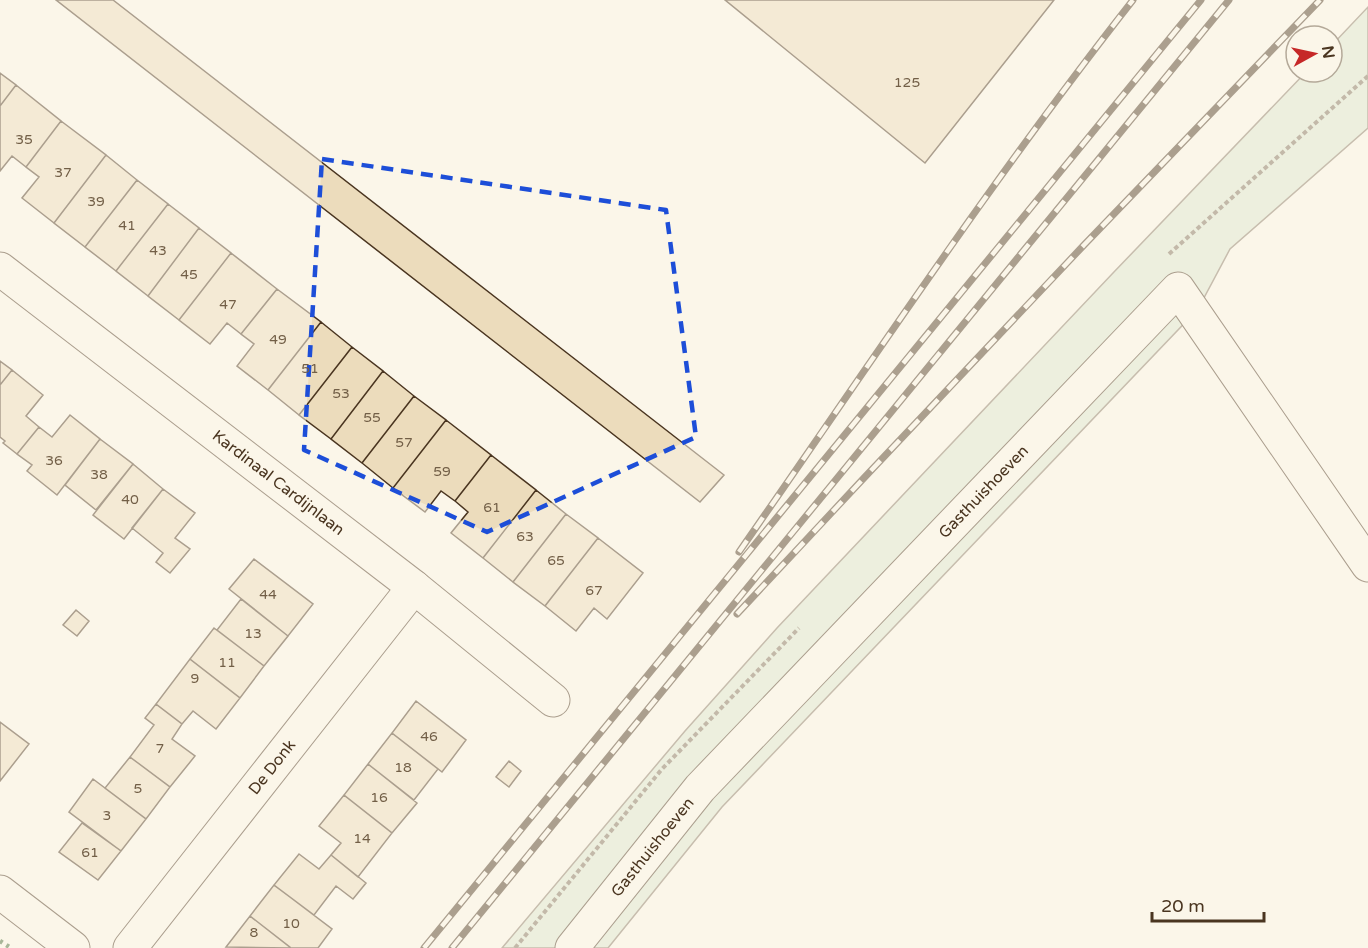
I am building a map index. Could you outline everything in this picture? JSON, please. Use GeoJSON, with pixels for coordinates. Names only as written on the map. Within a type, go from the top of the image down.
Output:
{"type":"FeatureCollection","features":[{"type":"Feature","properties":{"kind":"street","name":"Kardinaal Cardijnlaan"},"geometry":{"type":"LineString","coordinates":[[0,269],[414,587],[553,700]]}},
{"type":"Feature","properties":{"kind":"street","name":"Gasthuishoeven"},"geometry":{"type":"LineString","coordinates":[[572,948],[700,788],[1178,289],[1368,564]]}},
{"type":"Feature","properties":{"kind":"street","name":"De Donk"},"geometry":{"type":"LineString","coordinates":[[130,948],[414,587]]}},
{"type":"Feature","properties":{"kind":"street"},"geometry":{"type":"LineString","coordinates":[[0,892],[73,948]]}},
{"type":"Feature","properties":{"kind":"path"},"geometry":{"type":"LineString","coordinates":[[1168,255],[1368,76]]}},
{"type":"Feature","properties":{"kind":"highlighted area"},"geometry":{"type":"Polygon","coordinates":[[[322,159],[666,210],[696,437],[487,532],[304,450],[322,159]]]}},
{"type":"Feature","properties":{"kind":"green space"},"geometry":{"type":"Polygon","coordinates":[[[1368,7],[1368,128],[1230,249],[1198,309],[722,807],[608,948],[502,948],[685,731],[777,628],[1294,84],[1344,84],[1344,32],[1368,7]]]}},
{"type":"Feature","properties":{"kind":"building"},"geometry":{"type":"Polygon","coordinates":[[[56,0],[113,0],[724,475],[700,502],[56,0]]]}},
{"type":"Feature","properties":{"kind":"building"},"geometry":{"type":"Polygon","coordinates":[[[725,0],[1054,0],[925,163],[725,0]]]}},
{"type":"Feature","properties":{"kind":"building"},"geometry":{"type":"Polygon","coordinates":[[[0,73],[16,85],[0,106],[0,73]]]}},
{"type":"Feature","properties":{"kind":"building"},"geometry":{"type":"Polygon","coordinates":[[[16,85],[61,121],[26,167],[12,156],[0,171],[0,106],[16,85]]]}},
{"type":"Feature","properties":{"kind":"building"},"geometry":{"type":"Polygon","coordinates":[[[61,121],[106,155],[54,223],[22,198],[39,177],[26,167],[61,121]]]}},
{"type":"Feature","properties":{"kind":"building"},"geometry":{"type":"Polygon","coordinates":[[[106,155],[137,180],[85,247],[54,223],[106,155]]]}},
{"type":"Feature","properties":{"kind":"building"},"geometry":{"type":"Polygon","coordinates":[[[137,180],[168,204],[116,271],[85,247],[137,180]]]}},
{"type":"Feature","properties":{"kind":"building"},"geometry":{"type":"Polygon","coordinates":[[[168,204],[199,228],[148,296],[116,271],[168,204]]]}},
{"type":"Feature","properties":{"kind":"building"},"geometry":{"type":"Polygon","coordinates":[[[199,228],[231,253],[179,320],[148,296],[199,228]]]}},
{"type":"Feature","properties":{"kind":"building"},"geometry":{"type":"Polygon","coordinates":[[[231,253],[277,289],[241,334],[227,323],[210,344],[179,320],[231,253]]]}},
{"type":"Feature","properties":{"kind":"building"},"geometry":{"type":"Polygon","coordinates":[[[277,289],[321,322],[268,390],[237,366],[254,344],[241,334],[277,289]]]}},
{"type":"Feature","properties":{"kind":"building"},"geometry":{"type":"Polygon","coordinates":[[[321,322],[352,347],[299,415],[268,390],[321,322]]]}},
{"type":"Feature","properties":{"kind":"building"},"geometry":{"type":"Polygon","coordinates":[[[352,347],[383,371],[331,439],[299,415],[352,347]]]}},
{"type":"Feature","properties":{"kind":"building"},"geometry":{"type":"Polygon","coordinates":[[[0,361],[12,370],[0,385],[0,361]]]}},
{"type":"Feature","properties":{"kind":"building"},"geometry":{"type":"Polygon","coordinates":[[[12,370],[43,395],[26,416],[39,427],[17,454],[3,443],[5,441],[0,437],[0,385],[12,370]]]}},
{"type":"Feature","properties":{"kind":"building"},"geometry":{"type":"Polygon","coordinates":[[[383,371],[414,396],[362,463],[331,439],[383,371]]]}},
{"type":"Feature","properties":{"kind":"building"},"geometry":{"type":"Polygon","coordinates":[[[414,396],[446,420],[393,488],[362,463],[414,396]]]}},
{"type":"Feature","properties":{"kind":"building"},"geometry":{"type":"Polygon","coordinates":[[[70,415],[100,439],[57,495],[27,471],[32,465],[17,454],[39,427],[52,437],[70,415]]]}},
{"type":"Feature","properties":{"kind":"building"},"geometry":{"type":"Polygon","coordinates":[[[446,420],[491,455],[455,501],[441,491],[425,512],[393,488],[446,420]]]}},
{"type":"Feature","properties":{"kind":"building"},"geometry":{"type":"Polygon","coordinates":[[[100,439],[133,464],[96,510],[65,485],[100,439]]]}},
{"type":"Feature","properties":{"kind":"building"},"geometry":{"type":"Polygon","coordinates":[[[491,455],[536,490],[483,558],[451,533],[468,512],[455,501],[491,455]]]}},
{"type":"Feature","properties":{"kind":"building"},"geometry":{"type":"Polygon","coordinates":[[[133,464],[163,489],[124,539],[93,515],[133,464]]]}},
{"type":"Feature","properties":{"kind":"building"},"geometry":{"type":"Polygon","coordinates":[[[163,489],[195,513],[175,538],[190,549],[170,573],[156,562],[163,553],[132,528],[163,489]]]}},
{"type":"Feature","properties":{"kind":"building"},"geometry":{"type":"Polygon","coordinates":[[[536,490],[566,514],[513,582],[483,558],[536,490]]]}},
{"type":"Feature","properties":{"kind":"building"},"geometry":{"type":"Polygon","coordinates":[[[566,514],[598,538],[545,606],[513,582],[566,514]]]}},
{"type":"Feature","properties":{"kind":"building"},"geometry":{"type":"Polygon","coordinates":[[[598,538],[643,573],[607,619],[594,608],[576,631],[545,606],[598,538]]]}},
{"type":"Feature","properties":{"kind":"building"},"geometry":{"type":"Polygon","coordinates":[[[254,559],[313,604],[288,636],[229,589],[254,559]]]}},
{"type":"Feature","properties":{"kind":"building"},"geometry":{"type":"Polygon","coordinates":[[[241,599],[288,636],[264,666],[217,630],[241,599]]]}},
{"type":"Feature","properties":{"kind":"building"},"geometry":{"type":"Polygon","coordinates":[[[76,610],[89,621],[77,636],[63,625],[76,610]]]}},
{"type":"Feature","properties":{"kind":"building"},"geometry":{"type":"Polygon","coordinates":[[[214,628],[264,666],[240,698],[190,659],[214,628]]]}},
{"type":"Feature","properties":{"kind":"building"},"geometry":{"type":"Polygon","coordinates":[[[190,659],[240,698],[216,729],[193,711],[182,724],[156,704],[190,659]]]}},
{"type":"Feature","properties":{"kind":"building"},"geometry":{"type":"Polygon","coordinates":[[[416,701],[466,740],[442,772],[392,733],[416,701]]]}},
{"type":"Feature","properties":{"kind":"building"},"geometry":{"type":"Polygon","coordinates":[[[156,704],[182,724],[172,739],[195,756],[170,787],[130,757],[154,725],[145,718],[156,704]]]}},
{"type":"Feature","properties":{"kind":"building"},"geometry":{"type":"Polygon","coordinates":[[[0,722],[29,744],[0,781],[0,722]]]}},
{"type":"Feature","properties":{"kind":"building"},"geometry":{"type":"Polygon","coordinates":[[[392,733],[438,769],[414,800],[368,764],[392,733]]]}},
{"type":"Feature","properties":{"kind":"building"},"geometry":{"type":"Polygon","coordinates":[[[130,757],[170,787],[146,819],[105,788],[130,757]]]}},
{"type":"Feature","properties":{"kind":"building"},"geometry":{"type":"Polygon","coordinates":[[[509,761],[521,771],[509,787],[496,777],[509,761]]]}},
{"type":"Feature","properties":{"kind":"building"},"geometry":{"type":"Polygon","coordinates":[[[368,764],[417,803],[392,833],[344,795],[368,764]]]}},
{"type":"Feature","properties":{"kind":"building"},"geometry":{"type":"Polygon","coordinates":[[[93,779],[146,819],[121,851],[69,812],[93,779]]]}},
{"type":"Feature","properties":{"kind":"building"},"geometry":{"type":"Polygon","coordinates":[[[344,795],[392,833],[358,877],[331,855],[341,843],[319,826],[344,795]]]}},
{"type":"Feature","properties":{"kind":"building"},"geometry":{"type":"Polygon","coordinates":[[[82,823],[121,851],[98,880],[59,852],[82,823]]]}},
{"type":"Feature","properties":{"kind":"building"},"geometry":{"type":"Polygon","coordinates":[[[299,854],[319,869],[331,855],[366,883],[353,899],[336,886],[314,915],[274,885],[299,854]]]}},
{"type":"Feature","properties":{"kind":"building"},"geometry":{"type":"Polygon","coordinates":[[[274,885],[332,929],[318,948],[291,948],[250,916],[274,885]]]}},
{"type":"Feature","properties":{"kind":"building"},"geometry":{"type":"Polygon","coordinates":[[[250,916],[290,947],[290,948],[226,947],[250,916]]]}},
{"type":"Feature","properties":{"kind":"railway"},"geometry":{"type":"LineString","coordinates":[[739,552],[981,204],[1133,0]]}},
{"type":"Feature","properties":{"kind":"railway"},"geometry":{"type":"LineString","coordinates":[[424,948],[1201,0]]}},
{"type":"Feature","properties":{"kind":"railway"},"geometry":{"type":"LineString","coordinates":[[452,948],[1229,0]]}},
{"type":"Feature","properties":{"kind":"railway"},"geometry":{"type":"LineString","coordinates":[[737,614],[1084,245],[1320,0]]}},
{"type":"Feature","properties":{"kind":"hedge"},"geometry":{"type":"LineString","coordinates":[[0,941],[11,948]]}}]}
